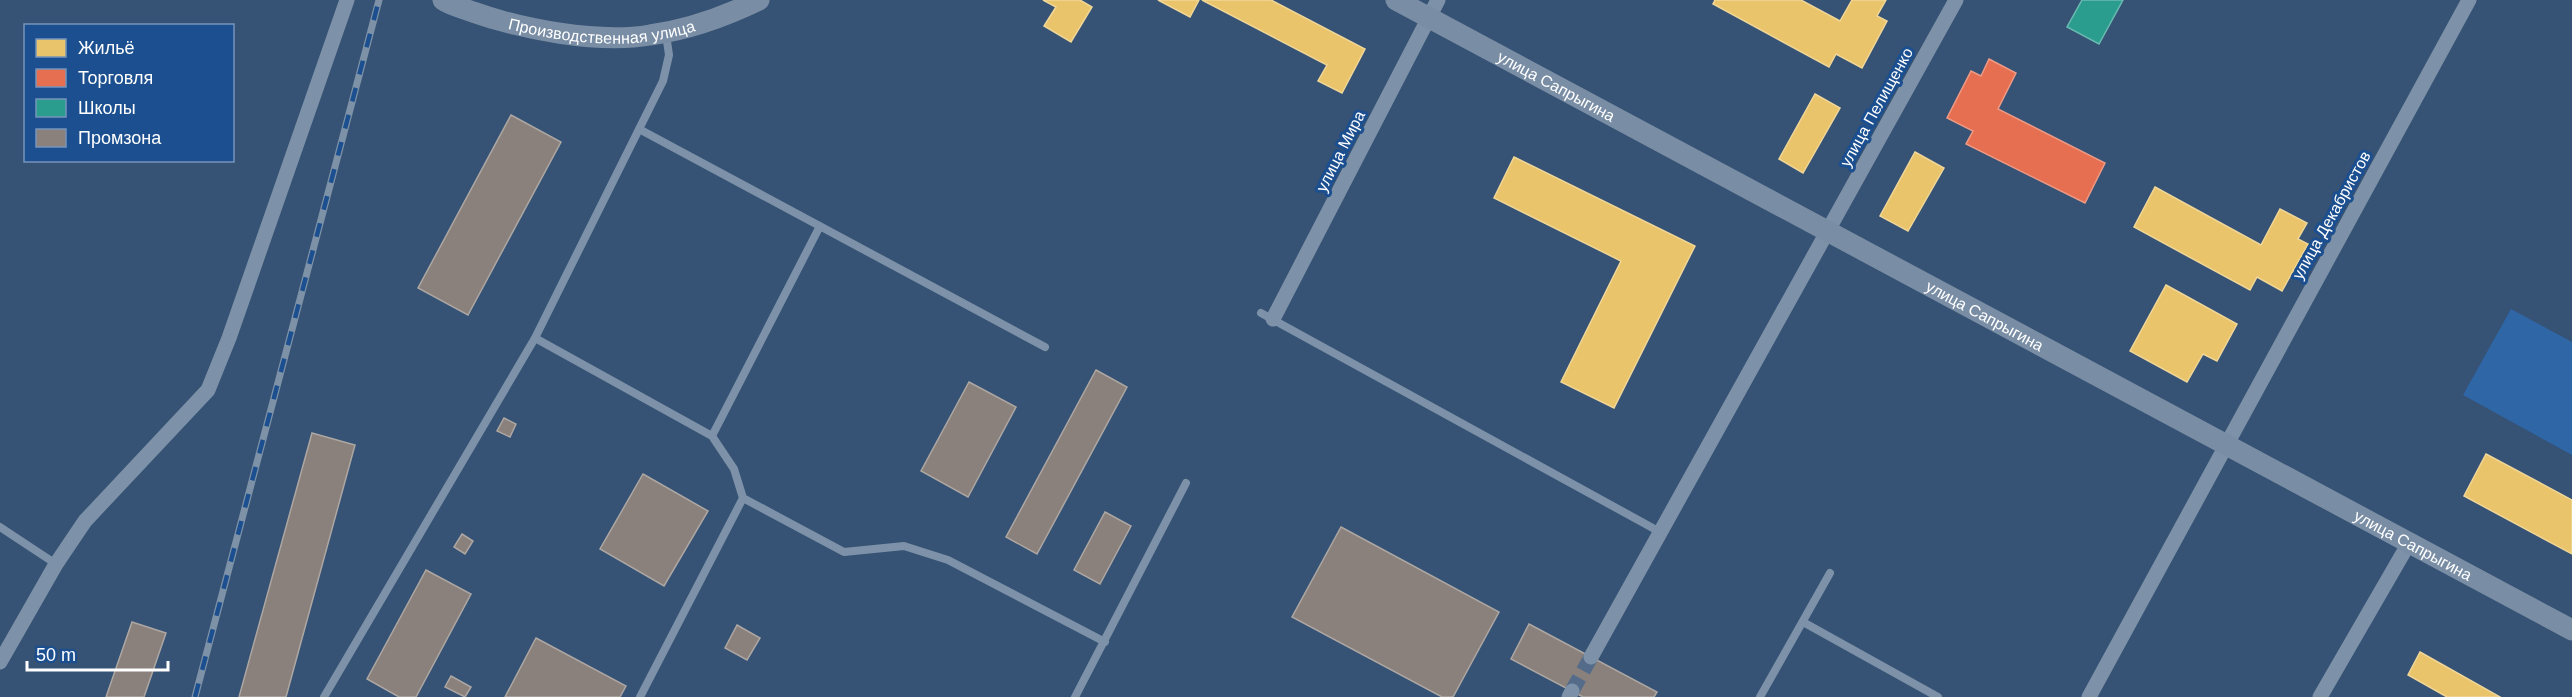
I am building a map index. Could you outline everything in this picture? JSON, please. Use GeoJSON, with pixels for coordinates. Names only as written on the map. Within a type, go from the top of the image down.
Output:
{"type":"FeatureCollection","features":[{"type":"Feature","properties":{"kind":"street"},"geometry":{"type":"LineString","coordinates":[[0,662],[56,564],[85,521],[208,390],[229,338],[347,0]]}},
{"type":"Feature","properties":{"kind":"street","name":"Производственная улица"},"geometry":{"type":"LineString","coordinates":[[443,0],[493,19],[536,29],[592,36],[648,36],[759,0]]}},
{"type":"Feature","properties":{"kind":"street","name":"улица Сапрыгина"},"geometry":{"type":"LineString","coordinates":[[1396,0],[2572,630]]}},
{"type":"Feature","properties":{"kind":"street","name":"улица Мира"},"geometry":{"type":"LineString","coordinates":[[1267,316],[1438,0]]}},
{"type":"Feature","properties":{"kind":"street","name":"улица Пелищенко"},"geometry":{"type":"LineString","coordinates":[[1591,657],[1956,0]]}},
{"type":"Feature","properties":{"kind":"street","name":"улица Декабристов"},"geometry":{"type":"LineString","coordinates":[[2089,697],[2469,0]]}},
{"type":"Feature","properties":{"kind":"street"},"geometry":{"type":"LineString","coordinates":[[2320,697],[2409,543]]}},
{"type":"Feature","properties":{"kind":"lane"},"geometry":{"type":"LineString","coordinates":[[324,697],[535,338],[663,81],[669,56],[666,32]]}},
{"type":"Feature","properties":{"kind":"lane"},"geometry":{"type":"LineString","coordinates":[[639,129],[1045,347]]}},
{"type":"Feature","properties":{"kind":"lane"},"geometry":{"type":"LineString","coordinates":[[712,436],[820,226]]}},
{"type":"Feature","properties":{"kind":"lane"},"geometry":{"type":"LineString","coordinates":[[1267,316],[1660,532]]}},
{"type":"Feature","properties":{"kind":"lane"},"geometry":{"type":"LineString","coordinates":[[535,338],[712,436],[734,469],[743,498],[640,697]]}},
{"type":"Feature","properties":{"kind":"lane"},"geometry":{"type":"LineString","coordinates":[[1074,697],[1105,642],[1186,483]]}},
{"type":"Feature","properties":{"kind":"lane"},"geometry":{"type":"LineString","coordinates":[[743,498],[844,552],[904,546],[948,560],[1105,642]]}},
{"type":"Feature","properties":{"kind":"lane"},"geometry":{"type":"LineString","coordinates":[[0,527],[56,564]]}},
{"type":"Feature","properties":{"kind":"lane"},"geometry":{"type":"LineString","coordinates":[[1760,697],[1830,573]]}},
{"type":"Feature","properties":{"kind":"lane"},"geometry":{"type":"LineString","coordinates":[[1803,622],[1924,694],[1938,697]]}},
{"type":"Feature","properties":{"kind":"shaded area"},"geometry":{"type":"Polygon","coordinates":[[[2511,309],[2572,342],[2572,455],[2463,395],[2511,309]]]}},
{"type":"Feature","properties":{"kind":"building: Жильё"},"geometry":{"type":"Polygon","coordinates":[[[1043,0],[1080,0],[1092,7],[1071,42],[1044,26],[1056,7],[1043,0]]]}},
{"type":"Feature","properties":{"kind":"building: Жильё"},"geometry":{"type":"Polygon","coordinates":[[[1158,0],[1199,0],[1190,17],[1158,0]]]}},
{"type":"Feature","properties":{"kind":"building: Жильё"},"geometry":{"type":"Polygon","coordinates":[[[1202,0],[1271,0],[1365,49],[1342,93],[1318,81],[1327,65],[1202,0]]]}},
{"type":"Feature","properties":{"kind":"building: Жильё"},"geometry":{"type":"Polygon","coordinates":[[[1715,0],[1801,0],[1840,21],[1852,0],[1886,0],[1877,16],[1887,21],[1862,68],[1836,54],[1829,67],[1713,4],[1715,0]]]}},
{"type":"Feature","properties":{"kind":"building: Жильё"},"geometry":{"type":"Polygon","coordinates":[[[1815,94],[1840,108],[1803,173],[1779,159],[1815,94]]]}},
{"type":"Feature","properties":{"kind":"building: Жильё"},"geometry":{"type":"Polygon","coordinates":[[[1915,152],[1944,168],[1908,231],[1880,216],[1915,152]]]}},
{"type":"Feature","properties":{"kind":"building: Жильё"},"geometry":{"type":"Polygon","coordinates":[[[1514,157],[1695,246],[1614,408],[1561,382],[1621,261],[1494,198],[1514,157]]]}},
{"type":"Feature","properties":{"kind":"building: Жильё"},"geometry":{"type":"Polygon","coordinates":[[[2155,187],[2261,245],[2280,209],[2307,223],[2298,239],[2308,244],[2282,291],[2257,277],[2250,290],[2134,227],[2155,187]]]}},
{"type":"Feature","properties":{"kind":"building: Жильё"},"geometry":{"type":"Polygon","coordinates":[[[2166,285],[2237,324],[2217,361],[2203,354],[2187,382],[2130,351],[2166,285]]]}},
{"type":"Feature","properties":{"kind":"building: Жильё"},"geometry":{"type":"Polygon","coordinates":[[[2486,454],[2572,500],[2572,554],[2464,496],[2486,454]]]}},
{"type":"Feature","properties":{"kind":"building: Жильё"},"geometry":{"type":"Polygon","coordinates":[[[2420,652],[2500,697],[2447,697],[2408,675],[2420,652]]]}},
{"type":"Feature","properties":{"kind":"building: Торговля"},"geometry":{"type":"Polygon","coordinates":[[[1989,59],[2016,73],[1998,109],[2105,163],[2085,203],[1966,144],[1973,131],[1947,118],[1971,71],[1981,76],[1989,59]]]}},
{"type":"Feature","properties":{"kind":"building: Школы"},"geometry":{"type":"Polygon","coordinates":[[[2082,0],[2123,0],[2099,44],[2067,27],[2082,0]]]}},
{"type":"Feature","properties":{"kind":"building: Промзона"},"geometry":{"type":"Polygon","coordinates":[[[511,115],[561,142],[468,315],[418,288],[511,115]]]}},
{"type":"Feature","properties":{"kind":"building: Промзона"},"geometry":{"type":"Polygon","coordinates":[[[1096,370],[1127,387],[1037,554],[1006,537],[1096,370]]]}},
{"type":"Feature","properties":{"kind":"building: Промзона"},"geometry":{"type":"Polygon","coordinates":[[[969,382],[1016,407],[968,497],[921,471],[969,382]]]}},
{"type":"Feature","properties":{"kind":"building: Промзона"},"geometry":{"type":"Polygon","coordinates":[[[504,418],[516,424],[510,437],[497,431],[504,418]]]}},
{"type":"Feature","properties":{"kind":"building: Промзона"},"geometry":{"type":"Polygon","coordinates":[[[312,433],[355,445],[286,697],[239,697],[312,433]]]}},
{"type":"Feature","properties":{"kind":"building: Промзона"},"geometry":{"type":"Polygon","coordinates":[[[643,474],[708,511],[664,586],[600,549],[643,474]]]}},
{"type":"Feature","properties":{"kind":"building: Промзона"},"geometry":{"type":"Polygon","coordinates":[[[1105,512],[1131,526],[1100,584],[1074,570],[1105,512]]]}},
{"type":"Feature","properties":{"kind":"building: Промзона"},"geometry":{"type":"Polygon","coordinates":[[[1341,527],[1499,612],[1453,697],[1442,697],[1292,617],[1341,527]]]}},
{"type":"Feature","properties":{"kind":"building: Промзона"},"geometry":{"type":"Polygon","coordinates":[[[462,534],[473,541],[465,554],[454,547],[462,534]]]}},
{"type":"Feature","properties":{"kind":"building: Промзона"},"geometry":{"type":"Polygon","coordinates":[[[426,570],[471,594],[416,697],[399,697],[367,679],[426,570]]]}},
{"type":"Feature","properties":{"kind":"building: Промзона"},"geometry":{"type":"Polygon","coordinates":[[[132,622],[166,633],[144,697],[106,697],[132,622]]]}},
{"type":"Feature","properties":{"kind":"building: Промзона"},"geometry":{"type":"Polygon","coordinates":[[[1529,624],[1657,692],[1654,697],[1583,697],[1511,659],[1529,624]]]}},
{"type":"Feature","properties":{"kind":"building: Промзона"},"geometry":{"type":"Polygon","coordinates":[[[737,625],[760,638],[747,660],[725,648],[737,625]]]}},
{"type":"Feature","properties":{"kind":"building: Промзона"},"geometry":{"type":"Polygon","coordinates":[[[536,638],[626,686],[620,697],[505,697],[536,638]]]}},
{"type":"Feature","properties":{"kind":"building: Промзона"},"geometry":{"type":"Polygon","coordinates":[[[451,676],[471,687],[465,697],[445,687],[451,676]]]}},
{"type":"Feature","properties":{"kind":"tunnel"},"geometry":{"type":"LineString","coordinates":[[1572,691],[1591,657]]}},
{"type":"Feature","properties":{"kind":"railway"},"geometry":{"type":"LineString","coordinates":[[195,697],[379,0]]}}]}
